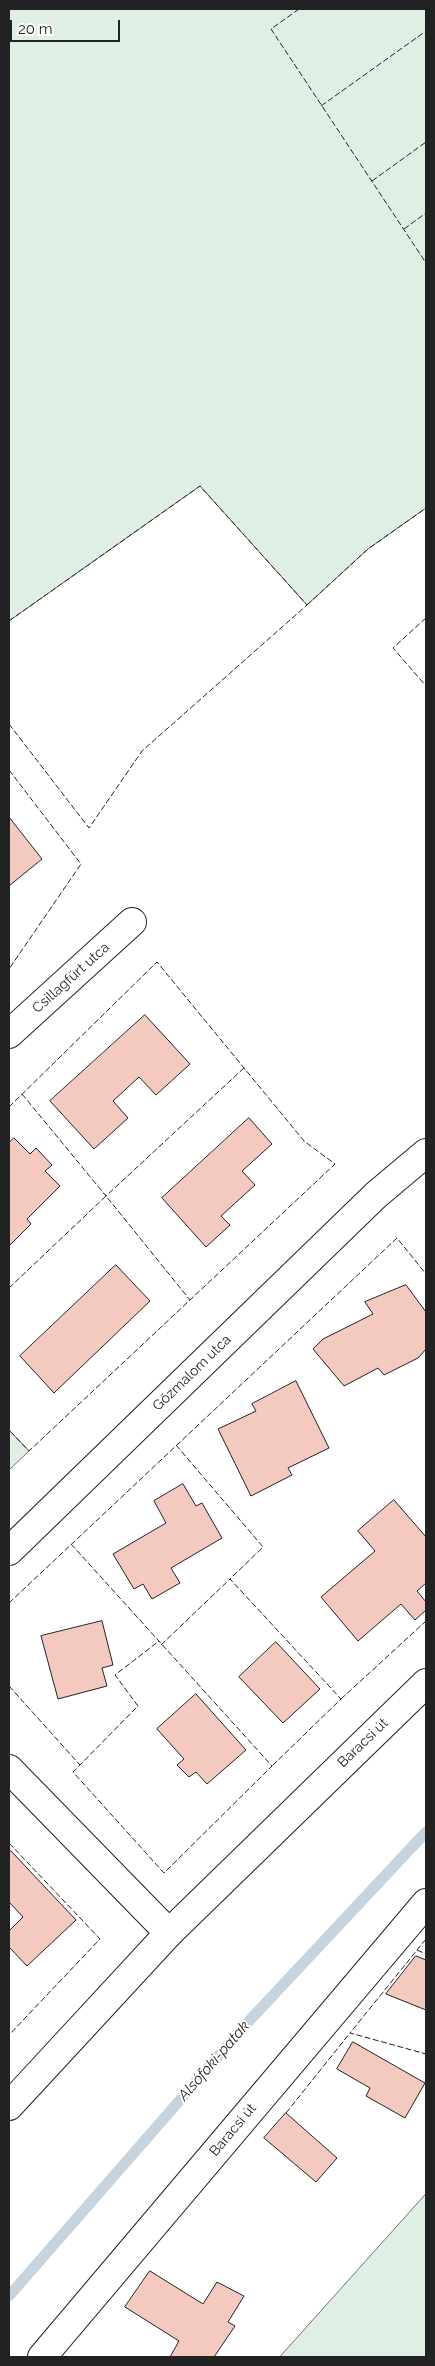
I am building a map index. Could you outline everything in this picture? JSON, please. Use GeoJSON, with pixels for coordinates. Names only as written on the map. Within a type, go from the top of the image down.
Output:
{"type":"FeatureCollection","features":[{"type":"Feature","properties":{"kind":"street","name":"Csillagfürt utca"},"geometry":{"type":"LineString","coordinates":[[9,1034],[132,922]]}},
{"type":"Feature","properties":{"kind":"street","name":"Gőzmalom utca"},"geometry":{"type":"LineString","coordinates":[[9,1551],[376,1195],[426,1153]]}},
{"type":"Feature","properties":{"kind":"street","name":"Baracsi út"},"geometry":{"type":"LineString","coordinates":[[9,2106],[169,1933],[426,1683]]}},
{"type":"Feature","properties":{"kind":"street"},"geometry":{"type":"LineString","coordinates":[[9,1769],[169,1933]]}},
{"type":"Feature","properties":{"kind":"street","name":"Baracsi út"},"geometry":{"type":"LineString","coordinates":[[42,2357],[426,1903]]}},
{"type":"Feature","properties":{"kind":"green space"},"geometry":{"type":"Polygon","coordinates":[[[9,9],[426,9],[426,508],[368,549],[307,605],[200,486],[9,621],[9,9]]]}},
{"type":"Feature","properties":{"kind":"green space"},"geometry":{"type":"Polygon","coordinates":[[[9,1430],[29,1451],[9,1470],[9,1430]]]}},
{"type":"Feature","properties":{"kind":"green space"},"geometry":{"type":"Polygon","coordinates":[[[426,2194],[426,2357],[280,2357],[426,2194]]]}},
{"type":"Feature","properties":{"kind":"building"},"geometry":{"type":"Polygon","coordinates":[[[9,817],[42,859],[9,886],[9,817]]]}},
{"type":"Feature","properties":{"kind":"building"},"geometry":{"type":"Polygon","coordinates":[[[145,1015],[190,1064],[156,1095],[139,1077],[113,1101],[128,1118],[94,1149],[50,1101],[145,1015]]]}},
{"type":"Feature","properties":{"kind":"building"},"geometry":{"type":"Polygon","coordinates":[[[249,1118],[272,1144],[242,1171],[255,1185],[221,1216],[230,1225],[206,1247],[162,1198],[249,1118]]]}},
{"type":"Feature","properties":{"kind":"building"},"geometry":{"type":"Polygon","coordinates":[[[14,1138],[30,1154],[36,1148],[52,1165],[45,1171],[60,1186],[27,1219],[31,1224],[9,1246],[9,1143],[14,1138]]]}},
{"type":"Feature","properties":{"kind":"building"},"geometry":{"type":"Polygon","coordinates":[[[116,1265],[150,1301],[54,1393],[20,1356],[116,1265]]]}},
{"type":"Feature","properties":{"kind":"building"},"geometry":{"type":"Polygon","coordinates":[[[406,1285],[426,1312],[426,1349],[418,1358],[384,1375],[378,1368],[344,1386],[313,1349],[323,1339],[373,1314],[365,1302],[406,1285]]]}},
{"type":"Feature","properties":{"kind":"building"},"geometry":{"type":"Polygon","coordinates":[[[296,1381],[329,1448],[288,1468],[292,1475],[251,1496],[218,1429],[256,1411],[252,1404],[296,1381]]]}},
{"type":"Feature","properties":{"kind":"building"},"geometry":{"type":"Polygon","coordinates":[[[183,1484],[196,1506],[202,1503],[222,1538],[171,1568],[180,1583],[152,1599],[143,1584],[134,1589],[113,1554],[166,1523],[154,1501],[183,1484]]]}},
{"type":"Feature","properties":{"kind":"building"},"geometry":{"type":"Polygon","coordinates":[[[394,1500],[426,1537],[426,1583],[417,1591],[426,1602],[426,1610],[415,1620],[401,1604],[358,1641],[321,1597],[375,1551],[358,1531],[394,1500]]]}},
{"type":"Feature","properties":{"kind":"building"},"geometry":{"type":"Polygon","coordinates":[[[102,1621],[113,1665],[102,1668],[107,1686],[58,1699],[41,1636],[102,1621]]]}},
{"type":"Feature","properties":{"kind":"building"},"geometry":{"type":"Polygon","coordinates":[[[276,1642],[320,1689],[283,1723],[239,1677],[276,1642]]]}},
{"type":"Feature","properties":{"kind":"building"},"geometry":{"type":"Polygon","coordinates":[[[196,1694],[246,1750],[207,1784],[196,1772],[189,1777],[177,1765],[184,1759],[157,1729],[196,1694]]]}},
{"type":"Feature","properties":{"kind":"building"},"geometry":{"type":"Polygon","coordinates":[[[11,1851],[76,1920],[27,1966],[9,1947],[9,1931],[23,1917],[9,1902],[9,1853],[11,1851]]]}},
{"type":"Feature","properties":{"kind":"building"},"geometry":{"type":"Polygon","coordinates":[[[416,1956],[426,1960],[426,2010],[386,1994],[416,1956]]]}},
{"type":"Feature","properties":{"kind":"building"},"geometry":{"type":"Polygon","coordinates":[[[353,2042],[425,2083],[405,2118],[366,2096],[370,2088],[337,2069],[353,2042]]]}},
{"type":"Feature","properties":{"kind":"building"},"geometry":{"type":"Polygon","coordinates":[[[286,2113],[337,2158],[316,2182],[264,2138],[286,2113]]]}},
{"type":"Feature","properties":{"kind":"building"},"geometry":{"type":"Polygon","coordinates":[[[150,2271],[203,2304],[217,2282],[244,2296],[228,2322],[235,2326],[214,2357],[170,2357],[179,2341],[125,2307],[150,2271]]]}},
{"type":"Feature","properties":{"kind":"waterway","name":"Alsófoki-patak"},"geometry":{"type":"LineString","coordinates":[[9,2296],[249,2021],[426,1832]]}},
{"type":"Feature","properties":{"kind":"fence"},"geometry":{"type":"LineString","coordinates":[[299,9],[271,29],[426,263]]}},
{"type":"Feature","properties":{"kind":"fence"},"geometry":{"type":"LineString","coordinates":[[321,106],[426,31]]}},
{"type":"Feature","properties":{"kind":"fence"},"geometry":{"type":"LineString","coordinates":[[372,181],[426,142]]}},
{"type":"Feature","properties":{"kind":"fence"},"geometry":{"type":"LineString","coordinates":[[404,229],[426,213]]}},
{"type":"Feature","properties":{"kind":"fence"},"geometry":{"type":"LineString","coordinates":[[9,621],[200,486],[307,605],[142,751],[89,828],[9,724]]}},
{"type":"Feature","properties":{"kind":"fence"},"geometry":{"type":"LineString","coordinates":[[307,605],[368,549],[426,508]]}},
{"type":"Feature","properties":{"kind":"fence"},"geometry":{"type":"LineString","coordinates":[[426,618],[393,648],[426,686]]}},
{"type":"Feature","properties":{"kind":"fence"},"geometry":{"type":"LineString","coordinates":[[9,770],[81,864],[9,969]]}},
{"type":"Feature","properties":{"kind":"fence"},"geometry":{"type":"LineString","coordinates":[[9,1107],[157,962],[304,1141],[335,1164],[29,1451],[9,1430]]}},
{"type":"Feature","properties":{"kind":"fence"},"geometry":{"type":"LineString","coordinates":[[22,1094],[106,1196],[245,1067]]}},
{"type":"Feature","properties":{"kind":"fence"},"geometry":{"type":"LineString","coordinates":[[9,1288],[106,1196],[190,1300]]}},
{"type":"Feature","properties":{"kind":"fence"},"geometry":{"type":"LineString","coordinates":[[9,1603],[397,1238],[426,1274]]}},
{"type":"Feature","properties":{"kind":"fence"},"geometry":{"type":"LineString","coordinates":[[176,1445],[263,1547],[230,1579]]}},
{"type":"Feature","properties":{"kind":"fence"},"geometry":{"type":"LineString","coordinates":[[71,1544],[272,1766],[164,1873],[73,1772],[138,1706],[115,1675],[159,1641]]}},
{"type":"Feature","properties":{"kind":"fence"},"geometry":{"type":"LineString","coordinates":[[161,1645],[230,1579],[341,1699],[272,1766]]}},
{"type":"Feature","properties":{"kind":"fence"},"geometry":{"type":"LineString","coordinates":[[341,1699],[426,1621]]}},
{"type":"Feature","properties":{"kind":"fence"},"geometry":{"type":"LineString","coordinates":[[9,1686],[80,1765]]}},
{"type":"Feature","properties":{"kind":"fence"},"geometry":{"type":"LineString","coordinates":[[9,1843],[100,1939],[9,2035]]}},
{"type":"Feature","properties":{"kind":"fence"},"geometry":{"type":"LineString","coordinates":[[426,1939],[350,2033],[426,2054]]}},
{"type":"Feature","properties":{"kind":"fence"},"geometry":{"type":"LineString","coordinates":[[417,1950],[426,1954]]}},
{"type":"Feature","properties":{"kind":"fence"},"geometry":{"type":"LineString","coordinates":[[286,2113],[350,2033]]}}]}
